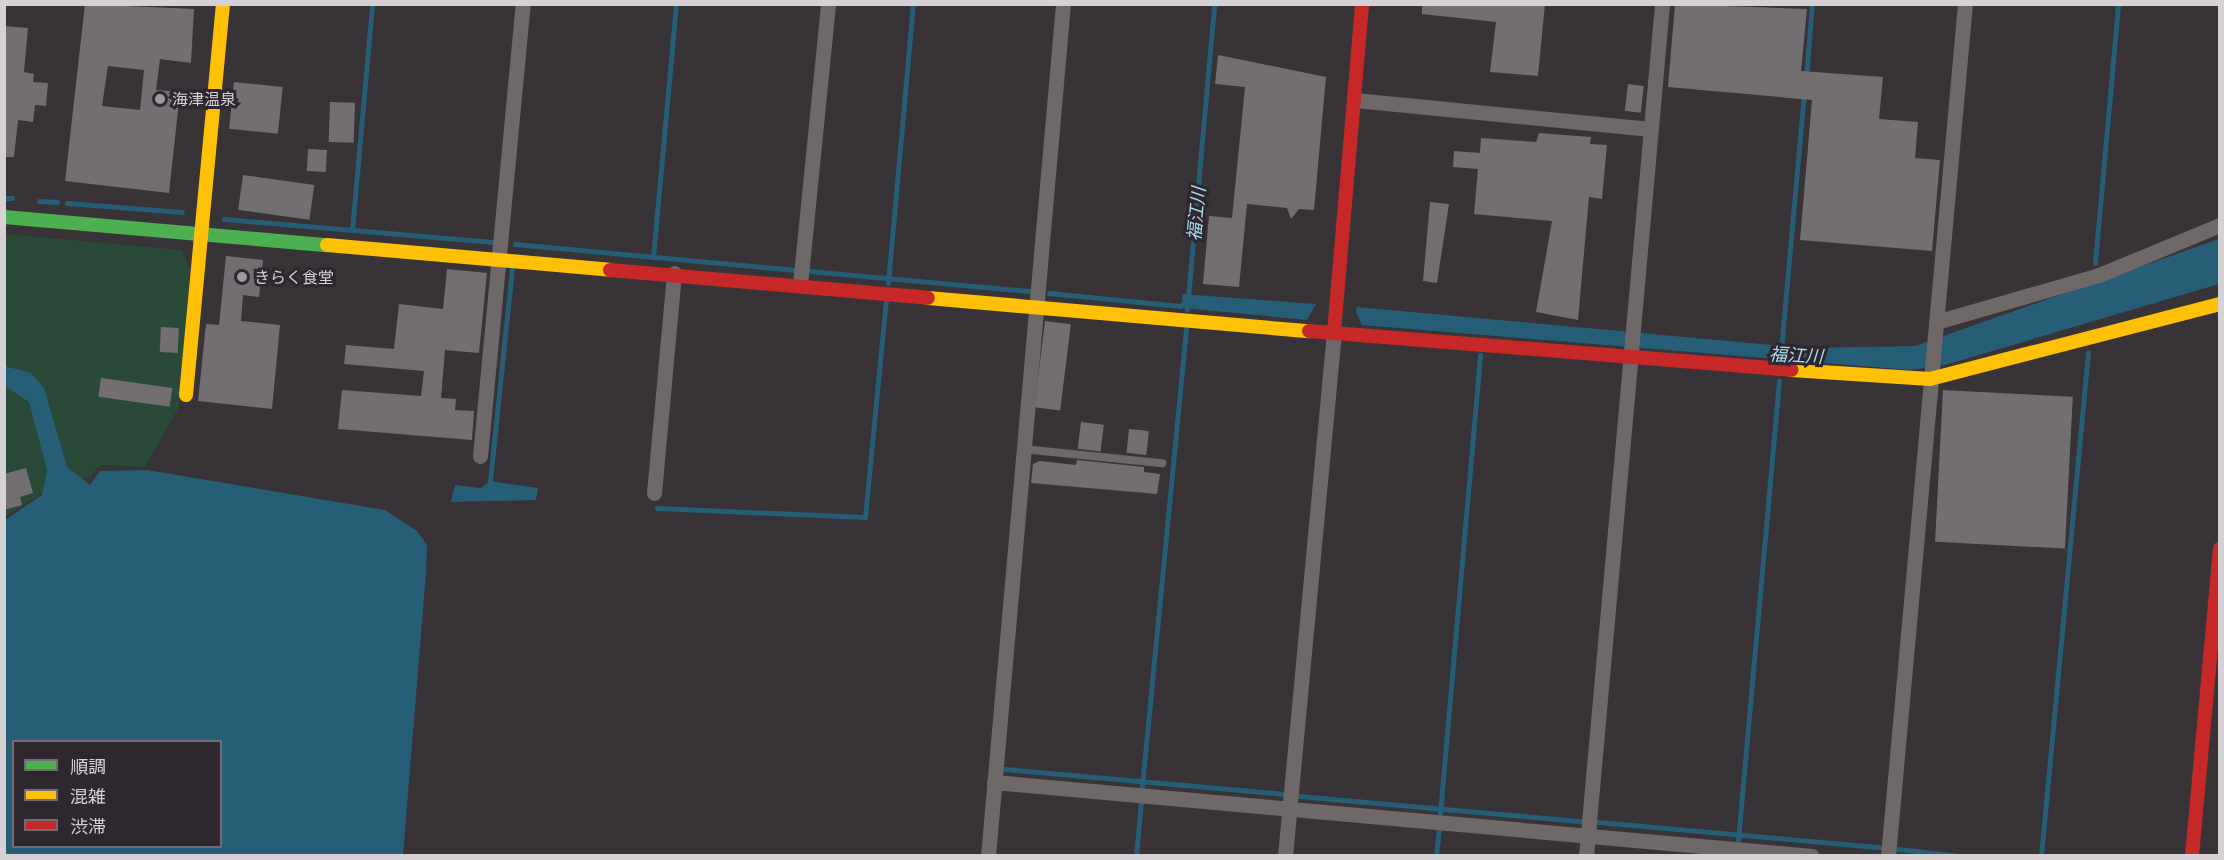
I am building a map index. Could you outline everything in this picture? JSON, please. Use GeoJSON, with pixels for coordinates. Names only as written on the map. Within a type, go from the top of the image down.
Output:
{"type":"FeatureCollection","features":[{"type":"Feature","properties":{"kind":"street"},"geometry":{"type":"LineString","coordinates":[[186,395],[223,4]]}},
{"type":"Feature","properties":{"kind":"street"},"geometry":{"type":"LineString","coordinates":[[480,456],[523,4]]}},
{"type":"Feature","properties":{"kind":"street"},"geometry":{"type":"LineString","coordinates":[[800,285],[828,4]]}},
{"type":"Feature","properties":{"kind":"street"},"geometry":{"type":"LineString","coordinates":[[988,855],[1063,4]]}},
{"type":"Feature","properties":{"kind":"street"},"geometry":{"type":"LineString","coordinates":[[1285,855],[1362,4]]}},
{"type":"Feature","properties":{"kind":"street"},"geometry":{"type":"LineString","coordinates":[[1586,855],[1662,4]]}},
{"type":"Feature","properties":{"kind":"street"},"geometry":{"type":"LineString","coordinates":[[1888,855],[1965,4]]}},
{"type":"Feature","properties":{"kind":"street"},"geometry":{"type":"LineString","coordinates":[[1354,100],[1651,129]]}},
{"type":"Feature","properties":{"kind":"street"},"geometry":{"type":"LineString","coordinates":[[4,217],[202,232],[1334,332],[1631,355],[1931,374],[2220,304]]}},
{"type":"Feature","properties":{"kind":"street"},"geometry":{"type":"LineString","coordinates":[[1935,325],[2099,275],[2220,225]]}},
{"type":"Feature","properties":{"kind":"street"},"geometry":{"type":"LineString","coordinates":[[654,493],[674,273]]}},
{"type":"Feature","properties":{"kind":"street"},"geometry":{"type":"LineString","coordinates":[[2192,855],[2220,548]]}},
{"type":"Feature","properties":{"kind":"street"},"geometry":{"type":"LineString","coordinates":[[994,782],[1812,855]]}},
{"type":"Feature","properties":{"kind":"lane"},"geometry":{"type":"LineString","coordinates":[[1023,450],[1162,463]]}},
{"type":"Feature","properties":{"kind":"green space"},"geometry":{"type":"Polygon","coordinates":[[[5,234],[182,250],[190,271],[179,407],[145,467],[100,465],[91,476],[42,493],[5,517],[5,234]]]}},
{"type":"Feature","properties":{"kind":"water"},"geometry":{"type":"Polygon","coordinates":[[[2219,239],[2219,284],[1945,365],[1910,370],[1362,325],[1356,312],[1357,307],[1806,348],[1915,346],[2219,239]]]}},
{"type":"Feature","properties":{"kind":"water"},"geometry":{"type":"Polygon","coordinates":[[[1182,294],[1316,304],[1307,320],[1183,308],[1182,294]]]}},
{"type":"Feature","properties":{"kind":"water"},"geometry":{"type":"Polygon","coordinates":[[[4,366],[31,373],[44,388],[67,467],[90,485],[100,471],[147,470],[385,510],[417,531],[427,545],[426,573],[403,855],[5,855],[5,520],[42,495],[47,470],[29,402],[5,386],[4,366]]]}},
{"type":"Feature","properties":{"kind":"water"},"geometry":{"type":"Polygon","coordinates":[[[490,481],[538,488],[536,500],[451,502],[455,485],[481,488],[490,481]]]}},
{"type":"Feature","properties":{"kind":"building","name":"海津温泉"},"geometry":{"type":"Polygon","coordinates":[[[85,4],[194,9],[191,63],[160,59],[156,90],[180,92],[169,193],[65,181],[85,4]],[[108,66],[102,106],[140,110],[144,70],[108,66]]]}},
{"type":"Feature","properties":{"kind":"building"},"geometry":{"type":"Polygon","coordinates":[[[1422,4],[1545,4],[1538,76],[1490,72],[1496,22],[1422,14],[1422,4]]]}},
{"type":"Feature","properties":{"kind":"building"},"geometry":{"type":"Polygon","coordinates":[[[1675,4],[1807,9],[1801,71],[1883,77],[1879,119],[1918,122],[1915,158],[1940,160],[1932,251],[1800,240],[1812,100],[1668,87],[1675,4]]]}},
{"type":"Feature","properties":{"kind":"building"},"geometry":{"type":"Polygon","coordinates":[[[4,26],[28,28],[24,72],[34,74],[33,82],[48,83],[46,106],[35,105],[33,122],[18,120],[14,157],[4,157],[4,26]]]}},
{"type":"Feature","properties":{"kind":"building"},"geometry":{"type":"Polygon","coordinates":[[[1218,55],[1326,77],[1314,210],[1299,209],[1291,219],[1287,208],[1247,204],[1239,287],[1203,284],[1209,216],[1232,218],[1245,87],[1215,84],[1218,55]]]}},
{"type":"Feature","properties":{"kind":"building"},"geometry":{"type":"Polygon","coordinates":[[[234,82],[283,87],[278,134],[229,129],[234,82]]]}},
{"type":"Feature","properties":{"kind":"building"},"geometry":{"type":"Polygon","coordinates":[[[1628,84],[1644,86],[1641,113],[1625,111],[1628,84]]]}},
{"type":"Feature","properties":{"kind":"building"},"geometry":{"type":"Polygon","coordinates":[[[330,102],[355,103],[354,143],[329,142],[330,102]]]}},
{"type":"Feature","properties":{"kind":"building"},"geometry":{"type":"Polygon","coordinates":[[[1539,133],[1591,137],[1590,144],[1607,145],[1602,199],[1589,197],[1578,320],[1536,312],[1552,221],[1474,214],[1478,169],[1453,167],[1454,151],[1480,153],[1481,138],[1536,142],[1539,133]]]}},
{"type":"Feature","properties":{"kind":"building"},"geometry":{"type":"Polygon","coordinates":[[[308,149],[327,150],[326,172],[307,171],[308,149]]]}},
{"type":"Feature","properties":{"kind":"building"},"geometry":{"type":"Polygon","coordinates":[[[243,175],[314,185],[309,220],[238,210],[243,175]]]}},
{"type":"Feature","properties":{"kind":"building"},"geometry":{"type":"Polygon","coordinates":[[[1430,202],[1449,204],[1437,283],[1423,281],[1430,202]]]}},
{"type":"Feature","properties":{"kind":"building"},"geometry":{"type":"Polygon","coordinates":[[[226,256],[263,260],[259,297],[243,295],[241,321],[280,325],[272,409],[198,401],[206,324],[219,325],[226,256]]]}},
{"type":"Feature","properties":{"kind":"building"},"geometry":{"type":"Polygon","coordinates":[[[447,269],[487,273],[479,353],[445,350],[441,398],[456,399],[455,410],[474,411],[472,440],[338,429],[342,390],[421,396],[424,371],[344,364],[346,345],[394,349],[399,304],[443,309],[447,269]]]}},
{"type":"Feature","properties":{"kind":"building"},"geometry":{"type":"Polygon","coordinates":[[[1045,321],[1071,324],[1060,411],[1034,407],[1045,321]]]}},
{"type":"Feature","properties":{"kind":"building"},"geometry":{"type":"Polygon","coordinates":[[[161,327],[179,328],[178,353],[160,352],[161,327]]]}},
{"type":"Feature","properties":{"kind":"building"},"geometry":{"type":"Polygon","coordinates":[[[101,378],[172,388],[170,407],[98,397],[101,378]]]}},
{"type":"Feature","properties":{"kind":"building"},"geometry":{"type":"Polygon","coordinates":[[[1943,390],[2073,397],[2065,549],[1935,542],[1943,390]]]}},
{"type":"Feature","properties":{"kind":"building"},"geometry":{"type":"Polygon","coordinates":[[[1081,422],[1104,425],[1101,452],[1078,449],[1081,422]]]}},
{"type":"Feature","properties":{"kind":"building"},"geometry":{"type":"Polygon","coordinates":[[[1129,429],[1149,431],[1146,455],[1126,453],[1129,429]]]}},
{"type":"Feature","properties":{"kind":"building"},"geometry":{"type":"Polygon","coordinates":[[[1077,460],[1144,467],[1144,472],[1160,474],[1157,494],[1031,483],[1033,464],[1040,461],[1076,465],[1077,460]]]}},
{"type":"Feature","properties":{"kind":"building"},"geometry":{"type":"Polygon","coordinates":[[[26,468],[33,493],[20,497],[22,505],[4,510],[4,474],[26,468]]]}},
{"type":"Feature","properties":{"kind":"waterway"},"geometry":{"type":"LineString","coordinates":[[352,230],[372,4]]}},
{"type":"Feature","properties":{"kind":"waterway"},"geometry":{"type":"LineString","coordinates":[[653,257],[676,4]]}},
{"type":"Feature","properties":{"kind":"waterway"},"geometry":{"type":"LineString","coordinates":[[888,283],[913,4]]}},
{"type":"Feature","properties":{"kind":"waterway","name":"福江川"},"geometry":{"type":"LineString","coordinates":[[1187,309],[1214,4]]}},
{"type":"Feature","properties":{"kind":"waterway"},"geometry":{"type":"LineString","coordinates":[[1806,78],[1812,4]]}},
{"type":"Feature","properties":{"kind":"waterway"},"geometry":{"type":"LineString","coordinates":[[2095,263],[2118,4]]}},
{"type":"Feature","properties":{"kind":"waterway"},"geometry":{"type":"LineString","coordinates":[[1781,350],[1804,93]]}},
{"type":"Feature","properties":{"kind":"waterway"},"geometry":{"type":"LineString","coordinates":[[4,198],[12,198]]}},
{"type":"Feature","properties":{"kind":"waterway"},"geometry":{"type":"LineString","coordinates":[[39,201],[57,202]]}},
{"type":"Feature","properties":{"kind":"waterway"},"geometry":{"type":"LineString","coordinates":[[67,203],[182,212]]}},
{"type":"Feature","properties":{"kind":"waterway"},"geometry":{"type":"LineString","coordinates":[[224,219],[493,242]]}},
{"type":"Feature","properties":{"kind":"waterway"},"geometry":{"type":"LineString","coordinates":[[515,244],[794,270]]}},
{"type":"Feature","properties":{"kind":"waterway"},"geometry":{"type":"LineString","coordinates":[[490,481],[512,268]]}},
{"type":"Feature","properties":{"kind":"waterway"},"geometry":{"type":"LineString","coordinates":[[809,271],[1029,291]]}},
{"type":"Feature","properties":{"kind":"waterway"},"geometry":{"type":"LineString","coordinates":[[1049,293],[1180,306],[1187,300]]}},
{"type":"Feature","properties":{"kind":"waterway"},"geometry":{"type":"LineString","coordinates":[[657,508],[865,517],[886,300]]}},
{"type":"Feature","properties":{"kind":"waterway"},"geometry":{"type":"LineString","coordinates":[[1142,786],[1186,328]]}},
{"type":"Feature","properties":{"kind":"waterway"},"geometry":{"type":"LineString","coordinates":[[2041,856],[2088,352]]}},
{"type":"Feature","properties":{"kind":"waterway"},"geometry":{"type":"LineString","coordinates":[[1440,813],[1480,355]]}},
{"type":"Feature","properties":{"kind":"waterway"},"geometry":{"type":"LineString","coordinates":[[1738,840],[1779,381]]}},
{"type":"Feature","properties":{"kind":"waterway"},"geometry":{"type":"LineString","coordinates":[[1005,769],[1284,794]]}},
{"type":"Feature","properties":{"kind":"waterway"},"geometry":{"type":"LineString","coordinates":[[1299,796],[1581,821]]}},
{"type":"Feature","properties":{"kind":"waterway"},"geometry":{"type":"LineString","coordinates":[[1136,856],[1141,801]]}},
{"type":"Feature","properties":{"kind":"waterway"},"geometry":{"type":"LineString","coordinates":[[1598,822],[1880,847]]}},
{"type":"Feature","properties":{"kind":"waterway"},"geometry":{"type":"LineString","coordinates":[[1436,856],[1439,829]]}},
{"type":"Feature","properties":{"kind":"waterway"},"geometry":{"type":"LineString","coordinates":[[1898,849],[1960,856]]}},
{"type":"Feature","properties":{"kind":"traffic: fast"},"geometry":{"type":"LineString","coordinates":[[4,217],[327,245]]}},
{"type":"Feature","properties":{"kind":"traffic: slow"},"geometry":{"type":"LineString","coordinates":[[186,395],[223,4]]}},
{"type":"Feature","properties":{"kind":"traffic: slow"},"geometry":{"type":"LineString","coordinates":[[327,245],[610,270]]}},
{"type":"Feature","properties":{"kind":"traffic: slow"},"geometry":{"type":"LineString","coordinates":[[928,298],[1309,331]]}},
{"type":"Feature","properties":{"kind":"traffic: slow"},"geometry":{"type":"LineString","coordinates":[[1791,370],[1930,379],[2220,304]]}},
{"type":"Feature","properties":{"kind":"traffic: jam"},"geometry":{"type":"LineString","coordinates":[[1334,332],[1362,4]]}},
{"type":"Feature","properties":{"kind":"traffic: jam"},"geometry":{"type":"LineString","coordinates":[[610,270],[928,298]]}},
{"type":"Feature","properties":{"kind":"traffic: jam"},"geometry":{"type":"LineString","coordinates":[[1309,331],[1791,370]]}},
{"type":"Feature","properties":{"kind":"traffic: jam"},"geometry":{"type":"LineString","coordinates":[[2192,856],[2220,548]]}},
{"type":"Feature","properties":{"kind":"place","name":"海津温泉"},"geometry":{"type":"Point","coordinates":[160,99]}},
{"type":"Feature","properties":{"kind":"place","name":"きらく食堂"},"geometry":{"type":"Point","coordinates":[242,277]}}]}
